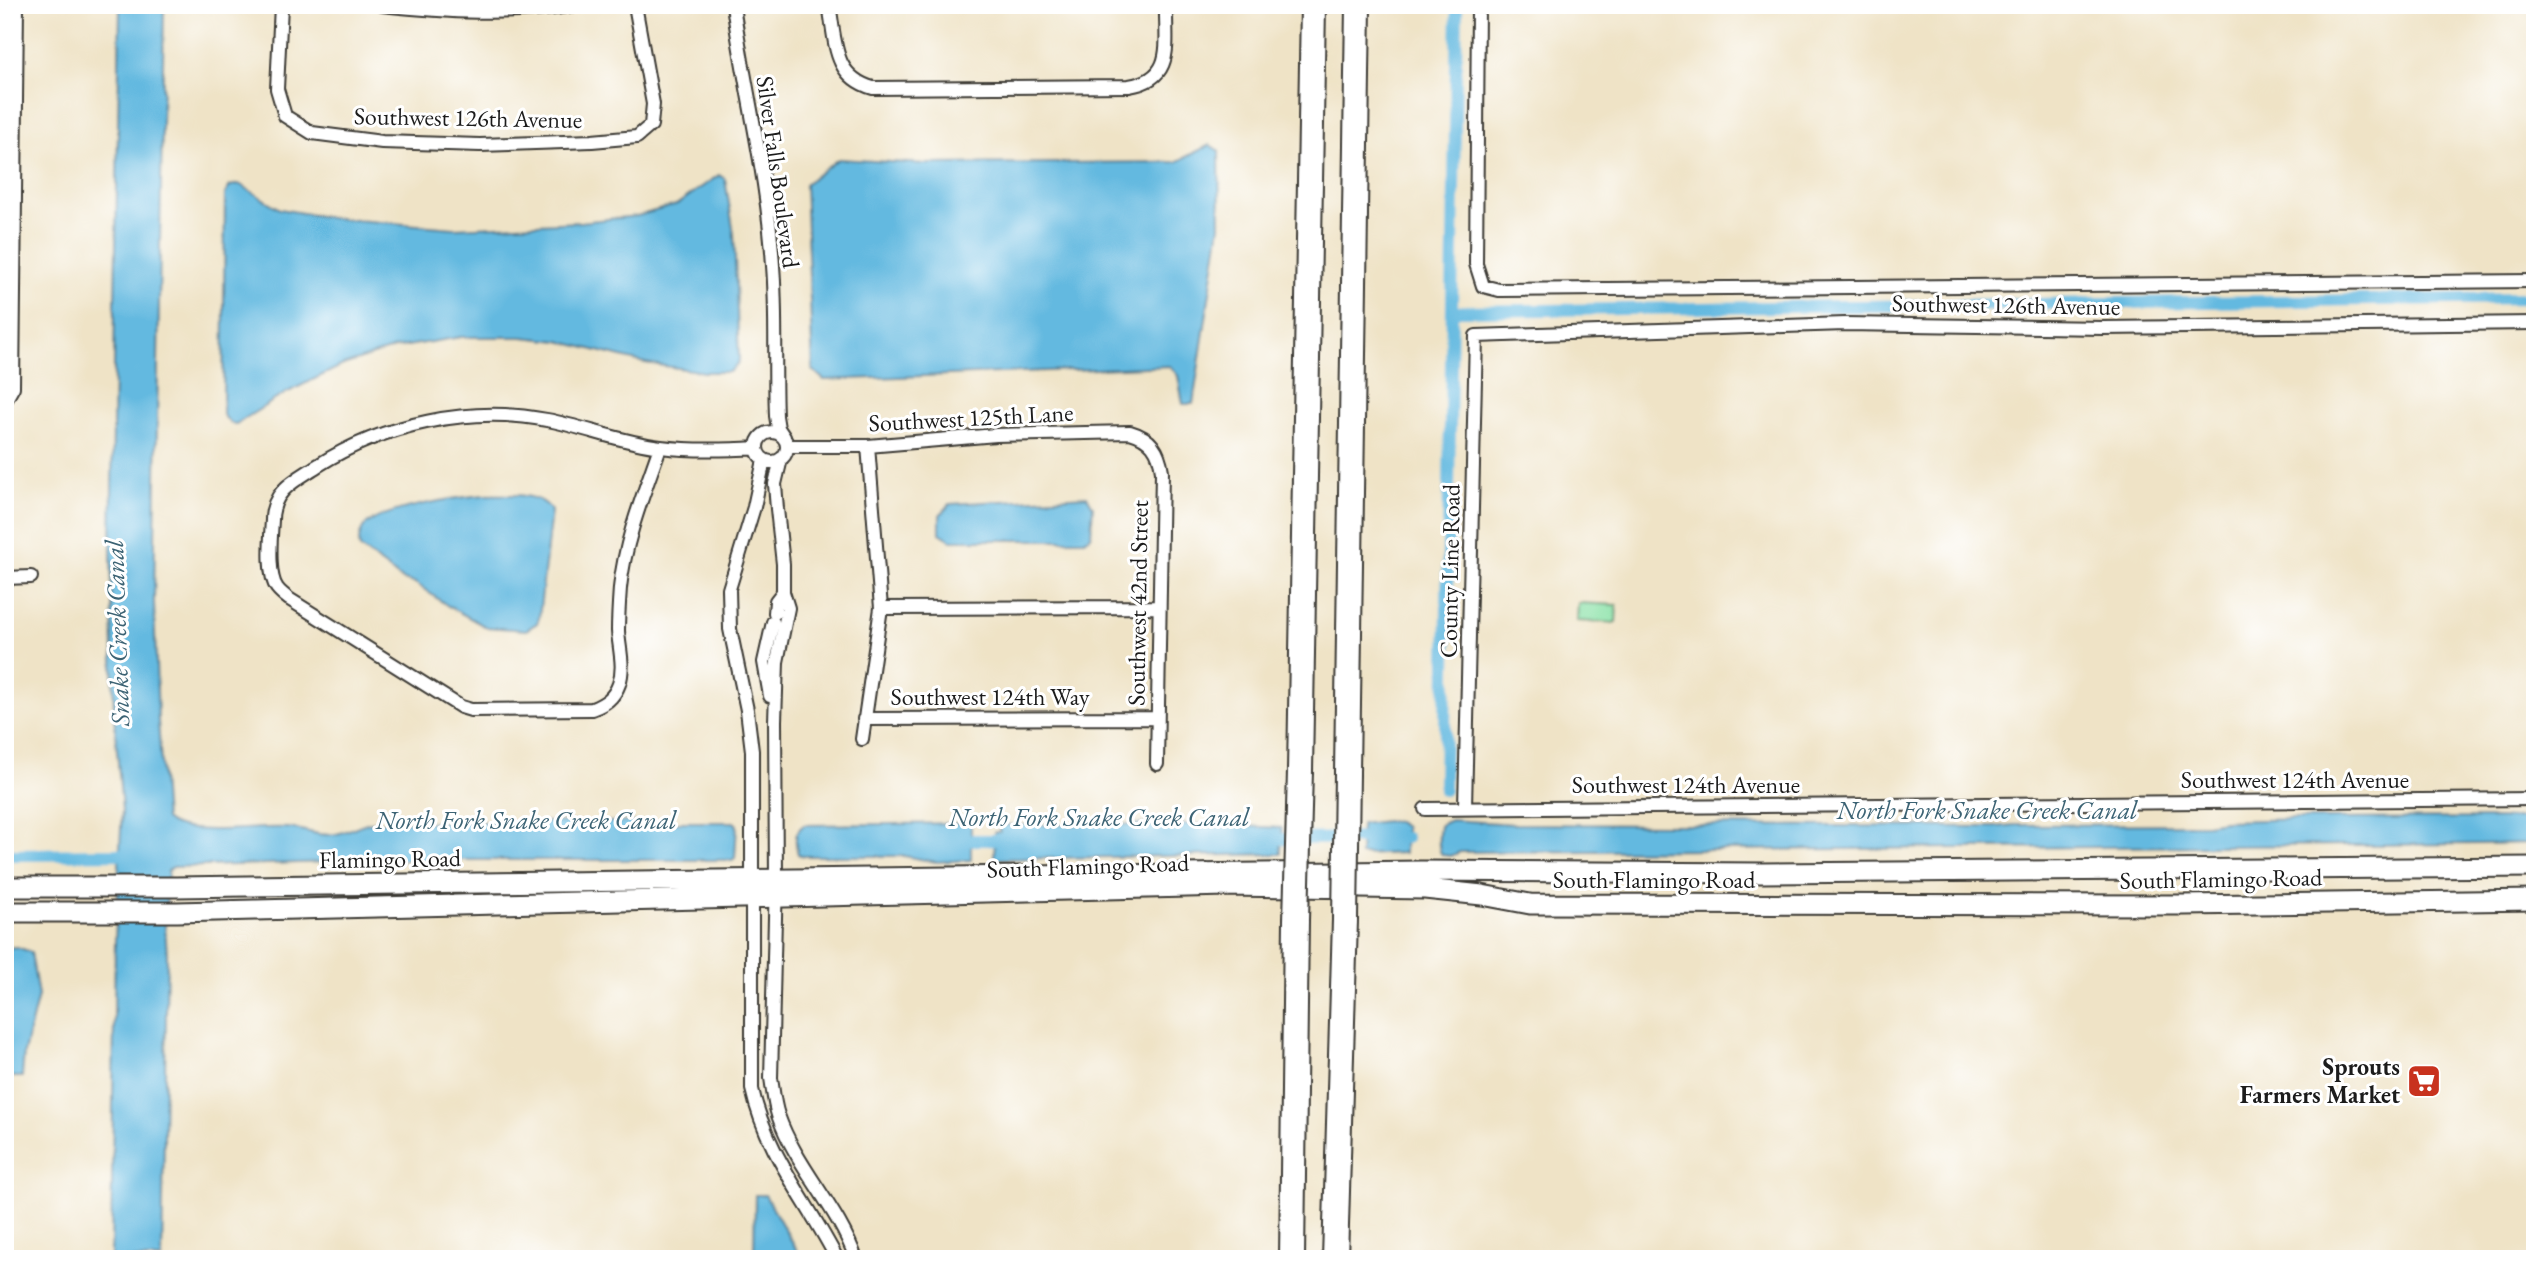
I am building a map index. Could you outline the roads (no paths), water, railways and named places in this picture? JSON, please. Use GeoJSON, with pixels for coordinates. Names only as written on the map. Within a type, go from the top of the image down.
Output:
{"type":"FeatureCollection","features":[{"type":"Feature","properties":{"kind":"highway"},"geometry":{"type":"LineString","coordinates":[[1292,1259],[1313,5]]}},
{"type":"Feature","properties":{"kind":"highway"},"geometry":{"type":"LineString","coordinates":[[1335,1259],[1348,773],[1359,5]]}},
{"type":"Feature","properties":{"kind":"main road","name":"South Flamingo Road"},"geometry":{"type":"LineString","coordinates":[[776,878],[1421,871],[1776,873],[2535,867]]}},
{"type":"Feature","properties":{"kind":"main road","name":"Flamingo Road"},"geometry":{"type":"LineString","coordinates":[[5,887],[776,878]]}},
{"type":"Feature","properties":{"kind":"main road","name":"South Flamingo Road"},"geometry":{"type":"LineString","coordinates":[[775,898],[1227,886],[1425,889],[1482,895],[1530,904],[2183,905],[2535,900]]}},
{"type":"Feature","properties":{"kind":"main road","name":"Flamingo Road"},"geometry":{"type":"LineString","coordinates":[[5,912],[177,912],[775,898]]}},
{"type":"Feature","properties":{"kind":"street"},"geometry":{"type":"LineString","coordinates":[[5,401],[13,387],[10,281],[18,5]]}},
{"type":"Feature","properties":{"kind":"street","name":"Southwest 126th Avenue"},"geometry":{"type":"LineString","coordinates":[[281,5],[277,89],[285,117],[312,134],[383,142],[480,145],[637,137],[651,125],[653,104],[635,5]]}},
{"type":"Feature","properties":{"kind":"street"},"geometry":{"type":"LineString","coordinates":[[382,5],[478,14],[548,10],[574,5]]}},
{"type":"Feature","properties":{"kind":"street","name":"Silver Falls Boulevard"},"geometry":{"type":"LineString","coordinates":[[733,5],[741,65],[761,165],[774,266],[775,388],[778,428],[786,442]]}},
{"type":"Feature","properties":{"kind":"street"},"geometry":{"type":"LineString","coordinates":[[829,5],[840,63],[849,77],[873,88],[1145,84],[1163,68],[1166,5]]}},
{"type":"Feature","properties":{"kind":"street","name":"Southwest 126th Avenue"},"geometry":{"type":"LineString","coordinates":[[1478,5],[1476,264],[1483,286],[1512,290],[2535,281]]}},
{"type":"Feature","properties":{"kind":"street","name":"Southwest 126th Avenue"},"geometry":{"type":"LineString","coordinates":[[1476,336],[1845,324],[2116,328],[2535,323]]}},
{"type":"Feature","properties":{"kind":"street","name":"County Line Road"},"geometry":{"type":"LineString","coordinates":[[1465,807],[1476,336]]}},
{"type":"Feature","properties":{"kind":"street","name":"Silver Falls Boulevard"},"geometry":{"type":"LineString","coordinates":[[758,443],[775,388]]}},
{"type":"Feature","properties":{"kind":"street"},"geometry":{"type":"LineString","coordinates":[[660,447],[627,544],[618,630],[622,668],[620,683],[614,695],[604,704],[592,709],[471,710],[461,707],[289,599],[276,587],[272,572],[272,515],[275,499],[283,488],[334,455],[392,430],[439,419],[487,414],[545,419],[660,447],[722,451],[758,443],[772,432],[786,442],[775,484],[783,592],[789,608],[777,662],[775,721],[776,878],[771,1053],[774,1097],[789,1139],[850,1242],[856,1259]]}},
{"type":"Feature","properties":{"kind":"street","name":"Southwest 125th Lane"},"geometry":{"type":"LineString","coordinates":[[786,442],[868,446],[996,435],[1130,432],[1143,436],[1153,444]]}},
{"type":"Feature","properties":{"kind":"street"},"geometry":{"type":"LineString","coordinates":[[758,443],[764,460],[754,507],[729,589],[730,629],[747,710],[752,751],[751,1067],[757,1109],[780,1163],[835,1256],[850,1242]]}},
{"type":"Feature","properties":{"kind":"street","name":"Southwest 42nd Street"},"geometry":{"type":"LineString","coordinates":[[1153,444],[1160,456],[1162,471],[1157,764]]}},
{"type":"Feature","properties":{"kind":"street"},"geometry":{"type":"LineString","coordinates":[[862,739],[881,608],[868,446]]}},
{"type":"Feature","properties":{"kind":"street"},"geometry":{"type":"LineString","coordinates":[[764,460],[773,462],[781,459]]}},
{"type":"Feature","properties":{"kind":"street"},"geometry":{"type":"LineString","coordinates":[[5,578],[32,577]]}},
{"type":"Feature","properties":{"kind":"street"},"geometry":{"type":"LineString","coordinates":[[775,721],[764,662],[776,601],[783,592]]}},
{"type":"Feature","properties":{"kind":"street"},"geometry":{"type":"LineString","coordinates":[[881,608],[1159,607]]}},
{"type":"Feature","properties":{"kind":"street","name":"Southwest 124th Way"},"geometry":{"type":"LineString","coordinates":[[864,719],[1157,718]]}},
{"type":"Feature","properties":{"kind":"street","name":"Southwest 124th Avenue"},"geometry":{"type":"LineString","coordinates":[[1425,809],[2535,799]]}},
{"type":"Feature","properties":{"kind":"water","name":"Snake Creek Canal"},"geometry":{"type":"Polygon","coordinates":[[[120,5],[164,5],[154,602],[165,819],[175,825],[205,830],[288,828],[329,835],[372,822],[734,822],[737,825],[735,858],[732,860],[392,860],[173,867],[168,871],[165,927],[167,954],[162,1259],[111,1259],[115,940],[122,810],[114,714],[111,548],[120,5]]]}},
{"type":"Feature","properties":{"kind":"water"},"geometry":{"type":"Polygon","coordinates":[[[913,5],[1079,5],[915,8],[913,5]]]}},
{"type":"Feature","properties":{"kind":"water"},"geometry":{"type":"Polygon","coordinates":[[[1210,145],[1219,151],[1220,226],[1193,404],[1183,404],[1178,376],[1170,366],[824,380],[813,370],[805,184],[838,159],[926,164],[1176,162],[1210,145]]]}},
{"type":"Feature","properties":{"kind":"water"},"geometry":{"type":"Polygon","coordinates":[[[719,175],[725,179],[734,234],[739,360],[729,372],[704,372],[645,363],[559,341],[522,337],[461,337],[395,348],[343,365],[286,393],[236,424],[230,423],[223,415],[225,194],[230,186],[239,184],[280,209],[331,218],[454,228],[580,222],[637,216],[676,205],[719,175]]]}},
{"type":"Feature","properties":{"kind":"water"},"geometry":{"type":"Polygon","coordinates":[[[485,495],[531,497],[539,500],[551,511],[539,618],[537,623],[526,630],[486,627],[448,606],[415,583],[403,580],[360,548],[364,527],[386,514],[421,505],[485,495]]]}},
{"type":"Feature","properties":{"kind":"water"},"geometry":{"type":"Polygon","coordinates":[[[1087,496],[1093,506],[1091,535],[1084,540],[951,540],[940,533],[940,515],[950,504],[1087,496]]]}},
{"type":"Feature","properties":{"kind":"water"},"geometry":{"type":"Polygon","coordinates":[[[2535,818],[2535,843],[1460,852],[1451,856],[1442,855],[1439,849],[1440,825],[1451,820],[1514,824],[1995,827],[2206,824],[2304,819],[2535,818]]]}},
{"type":"Feature","properties":{"kind":"water"},"geometry":{"type":"Polygon","coordinates":[[[1397,822],[1405,827],[1404,853],[1360,855],[1361,824],[1397,822]]]}},
{"type":"Feature","properties":{"kind":"water"},"geometry":{"type":"Polygon","coordinates":[[[971,823],[971,860],[936,862],[904,856],[803,856],[798,854],[796,846],[797,834],[804,825],[971,823]]]}},
{"type":"Feature","properties":{"kind":"water"},"geometry":{"type":"Polygon","coordinates":[[[1199,824],[1282,828],[1281,854],[994,859],[995,832],[1000,832],[1000,825],[1199,824]]]}},
{"type":"Feature","properties":{"kind":"water"},"geometry":{"type":"Polygon","coordinates":[[[17,947],[31,952],[38,996],[24,1052],[22,1077],[12,1077],[5,1073],[5,948],[17,947]]]}},
{"type":"Feature","properties":{"kind":"water"},"geometry":{"type":"Polygon","coordinates":[[[755,1195],[765,1195],[802,1259],[754,1259],[755,1195]]]}},
{"type":"Feature","properties":{"kind":"waterway"},"geometry":{"type":"LineString","coordinates":[[1444,790],[1457,5]]}},
{"type":"Feature","properties":{"kind":"waterway"},"geometry":{"type":"LineString","coordinates":[[1454,311],[2535,298]]}},
{"type":"Feature","properties":{"kind":"waterway","name":"North Fork Snake Creek Canal"},"geometry":{"type":"LineString","coordinates":[[1266,839],[1406,838]]}},
{"type":"Feature","properties":{"kind":"waterway","name":"North Fork Snake Creek Canal"},"geometry":{"type":"LineString","coordinates":[[955,840],[1010,840]]}},
{"type":"Feature","properties":{"kind":"waterway"},"geometry":{"type":"LineString","coordinates":[[5,855],[136,854]]}},
{"type":"Feature","properties":{"kind":"place","name":"Sprouts Farmers Market"},"geometry":{"type":"Point","coordinates":[2424,1081]}}]}
